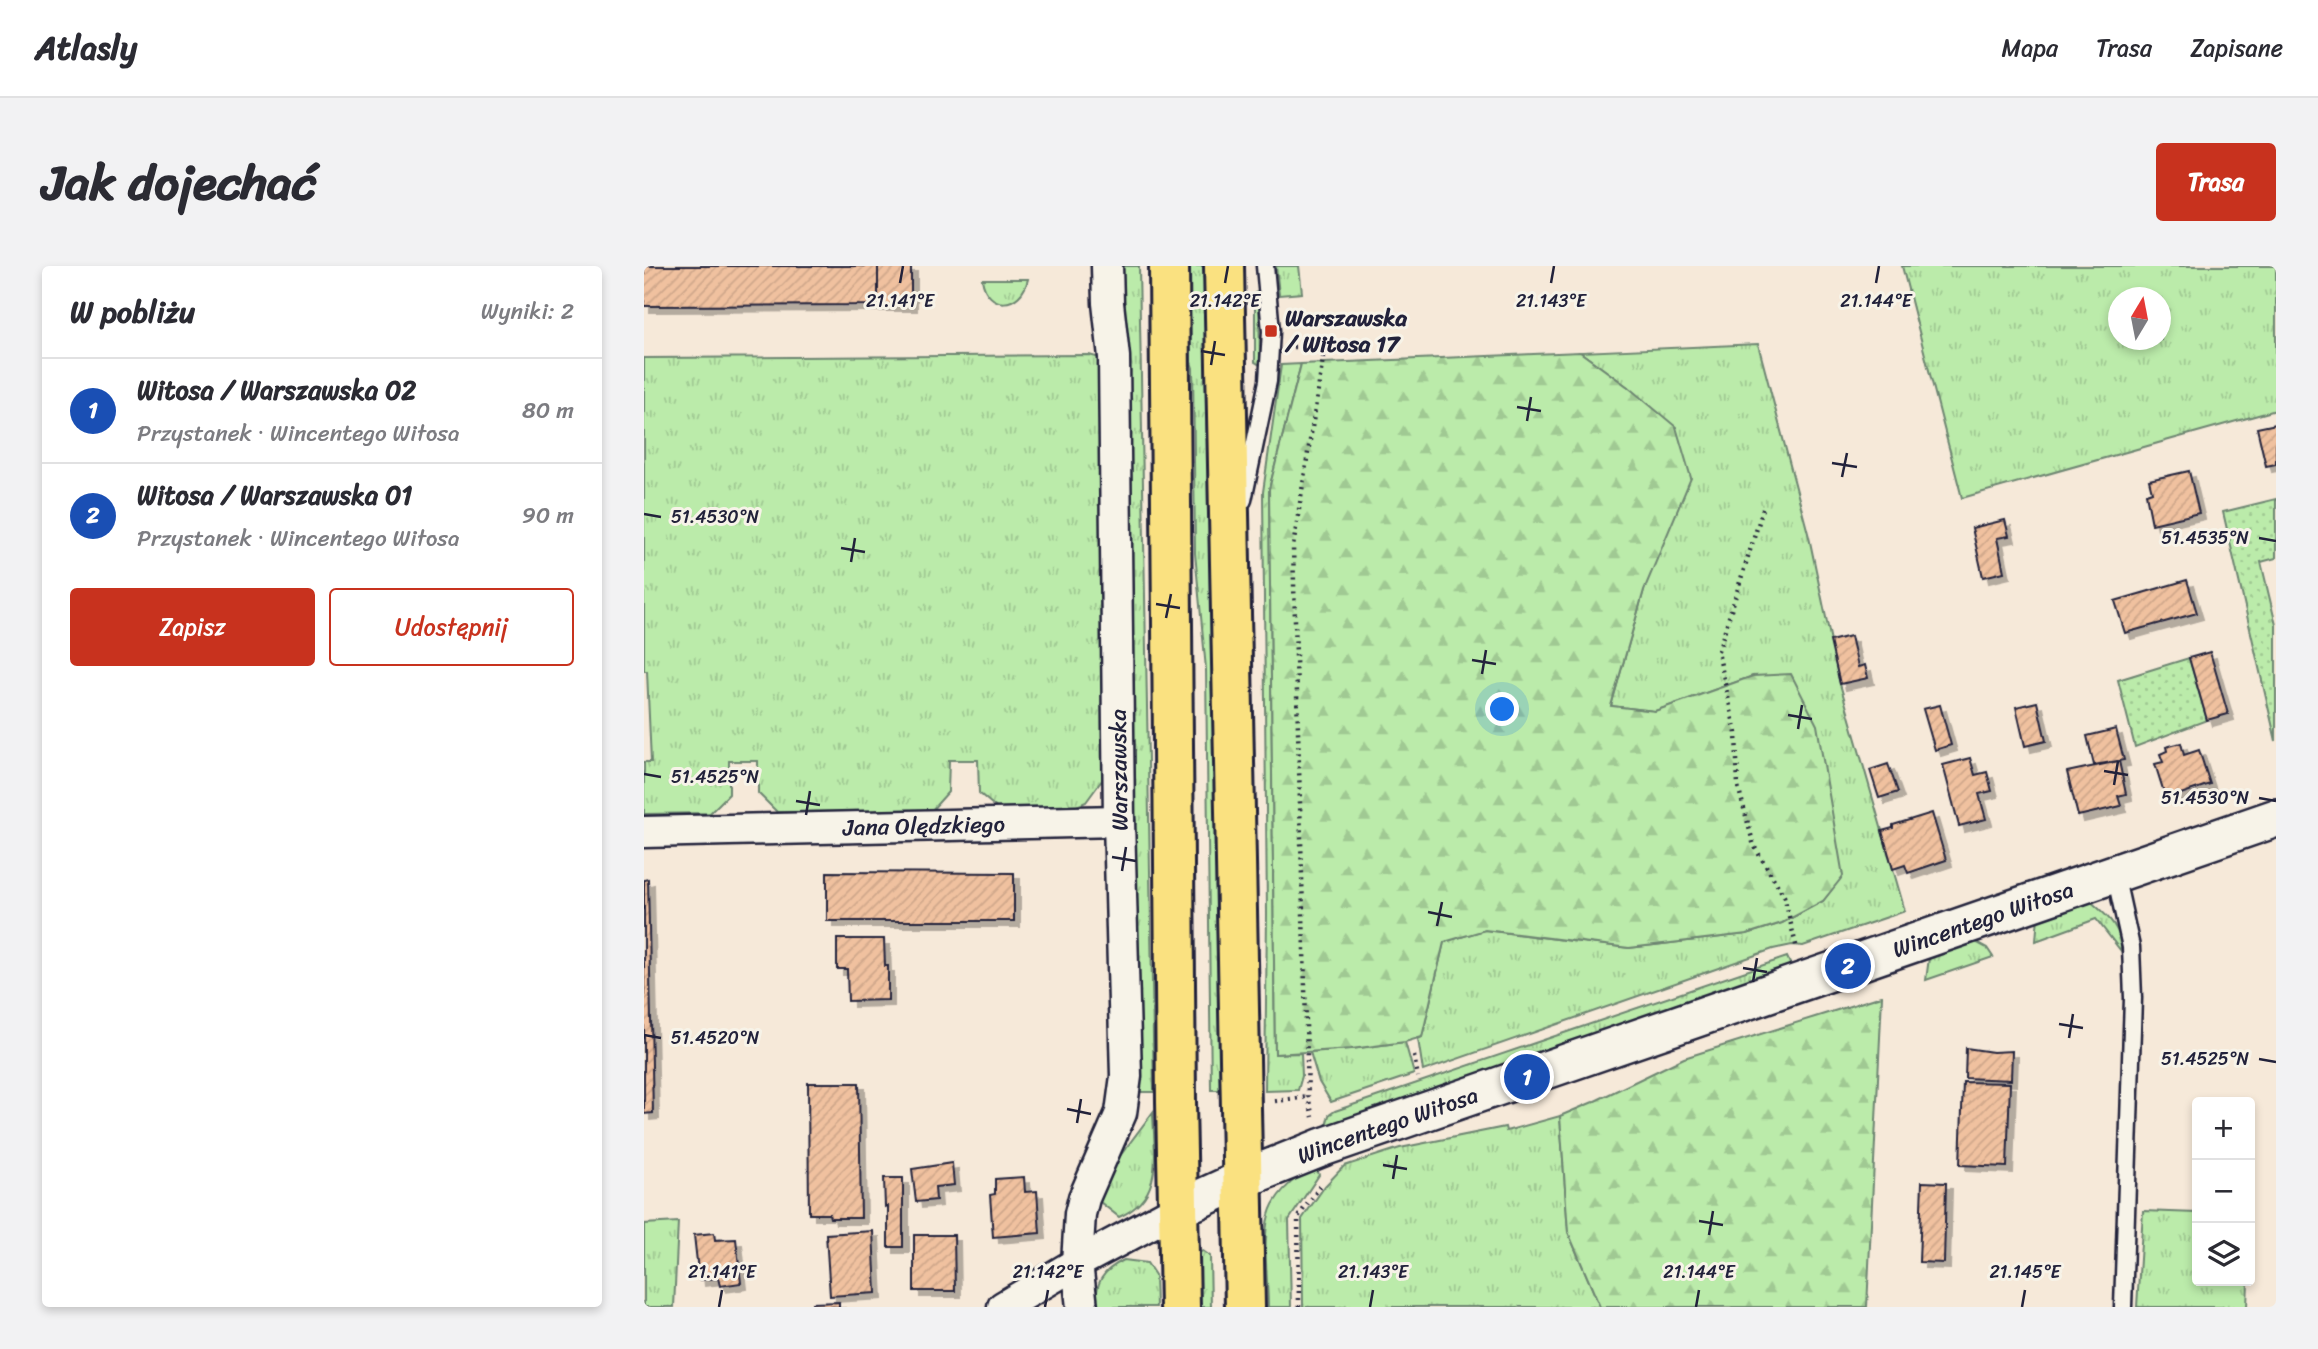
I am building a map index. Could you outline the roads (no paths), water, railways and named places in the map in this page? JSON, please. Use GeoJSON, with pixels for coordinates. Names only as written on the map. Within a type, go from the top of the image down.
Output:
{"type":"FeatureCollection","features":[{"type":"Feature","properties":{"kind":"main road"},"geometry":{"type":"LineString","coordinates":[[1169,266],[1180,1307]]}},
{"type":"Feature","properties":{"kind":"main road"},"geometry":{"type":"LineString","coordinates":[[1224,266],[1245,1307]]}},
{"type":"Feature","properties":{"kind":"street","name":"Warszawska"},"geometry":{"type":"LineString","coordinates":[[1082,1307],[1077,1263],[1080,1214],[1084,1198],[1117,1125],[1124,1102],[1126,1076],[1119,821],[1114,357],[1107,266]]}},
{"type":"Feature","properties":{"kind":"street","name":"Wincentego Witosa"},"geometry":{"type":"LineString","coordinates":[[1178,1209],[1323,1147],[2276,818]]}},
{"type":"Feature","properties":{"kind":"street","name":"Jana Olędzkiego"},"geometry":{"type":"LineString","coordinates":[[644,832],[1119,821]]}},
{"type":"Feature","properties":{"kind":"street"},"geometry":{"type":"LineString","coordinates":[[1003,1307],[1077,1263],[1178,1209]]}},
{"type":"Feature","properties":{"kind":"lane"},"geometry":{"type":"LineString","coordinates":[[1230,561],[1268,381],[1270,331],[1265,266]]}},
{"type":"Feature","properties":{"kind":"lane"},"geometry":{"type":"LineString","coordinates":[[2115,874],[2131,947],[2133,998],[2123,1307]]}},
{"type":"Feature","properties":{"kind":"place","name":"Warszawska / Witosa 17"},"geometry":{"type":"Point","coordinates":[1271,331]}},
{"type":"Feature","properties":{"kind":"place","name":"Witosa / Warszawska 01"},"geometry":{"type":"Point","coordinates":[1848,966]}},
{"type":"Feature","properties":{"kind":"place","name":"Witosa / Warszawska 02"},"geometry":{"type":"Point","coordinates":[1527,1077]}}]}
